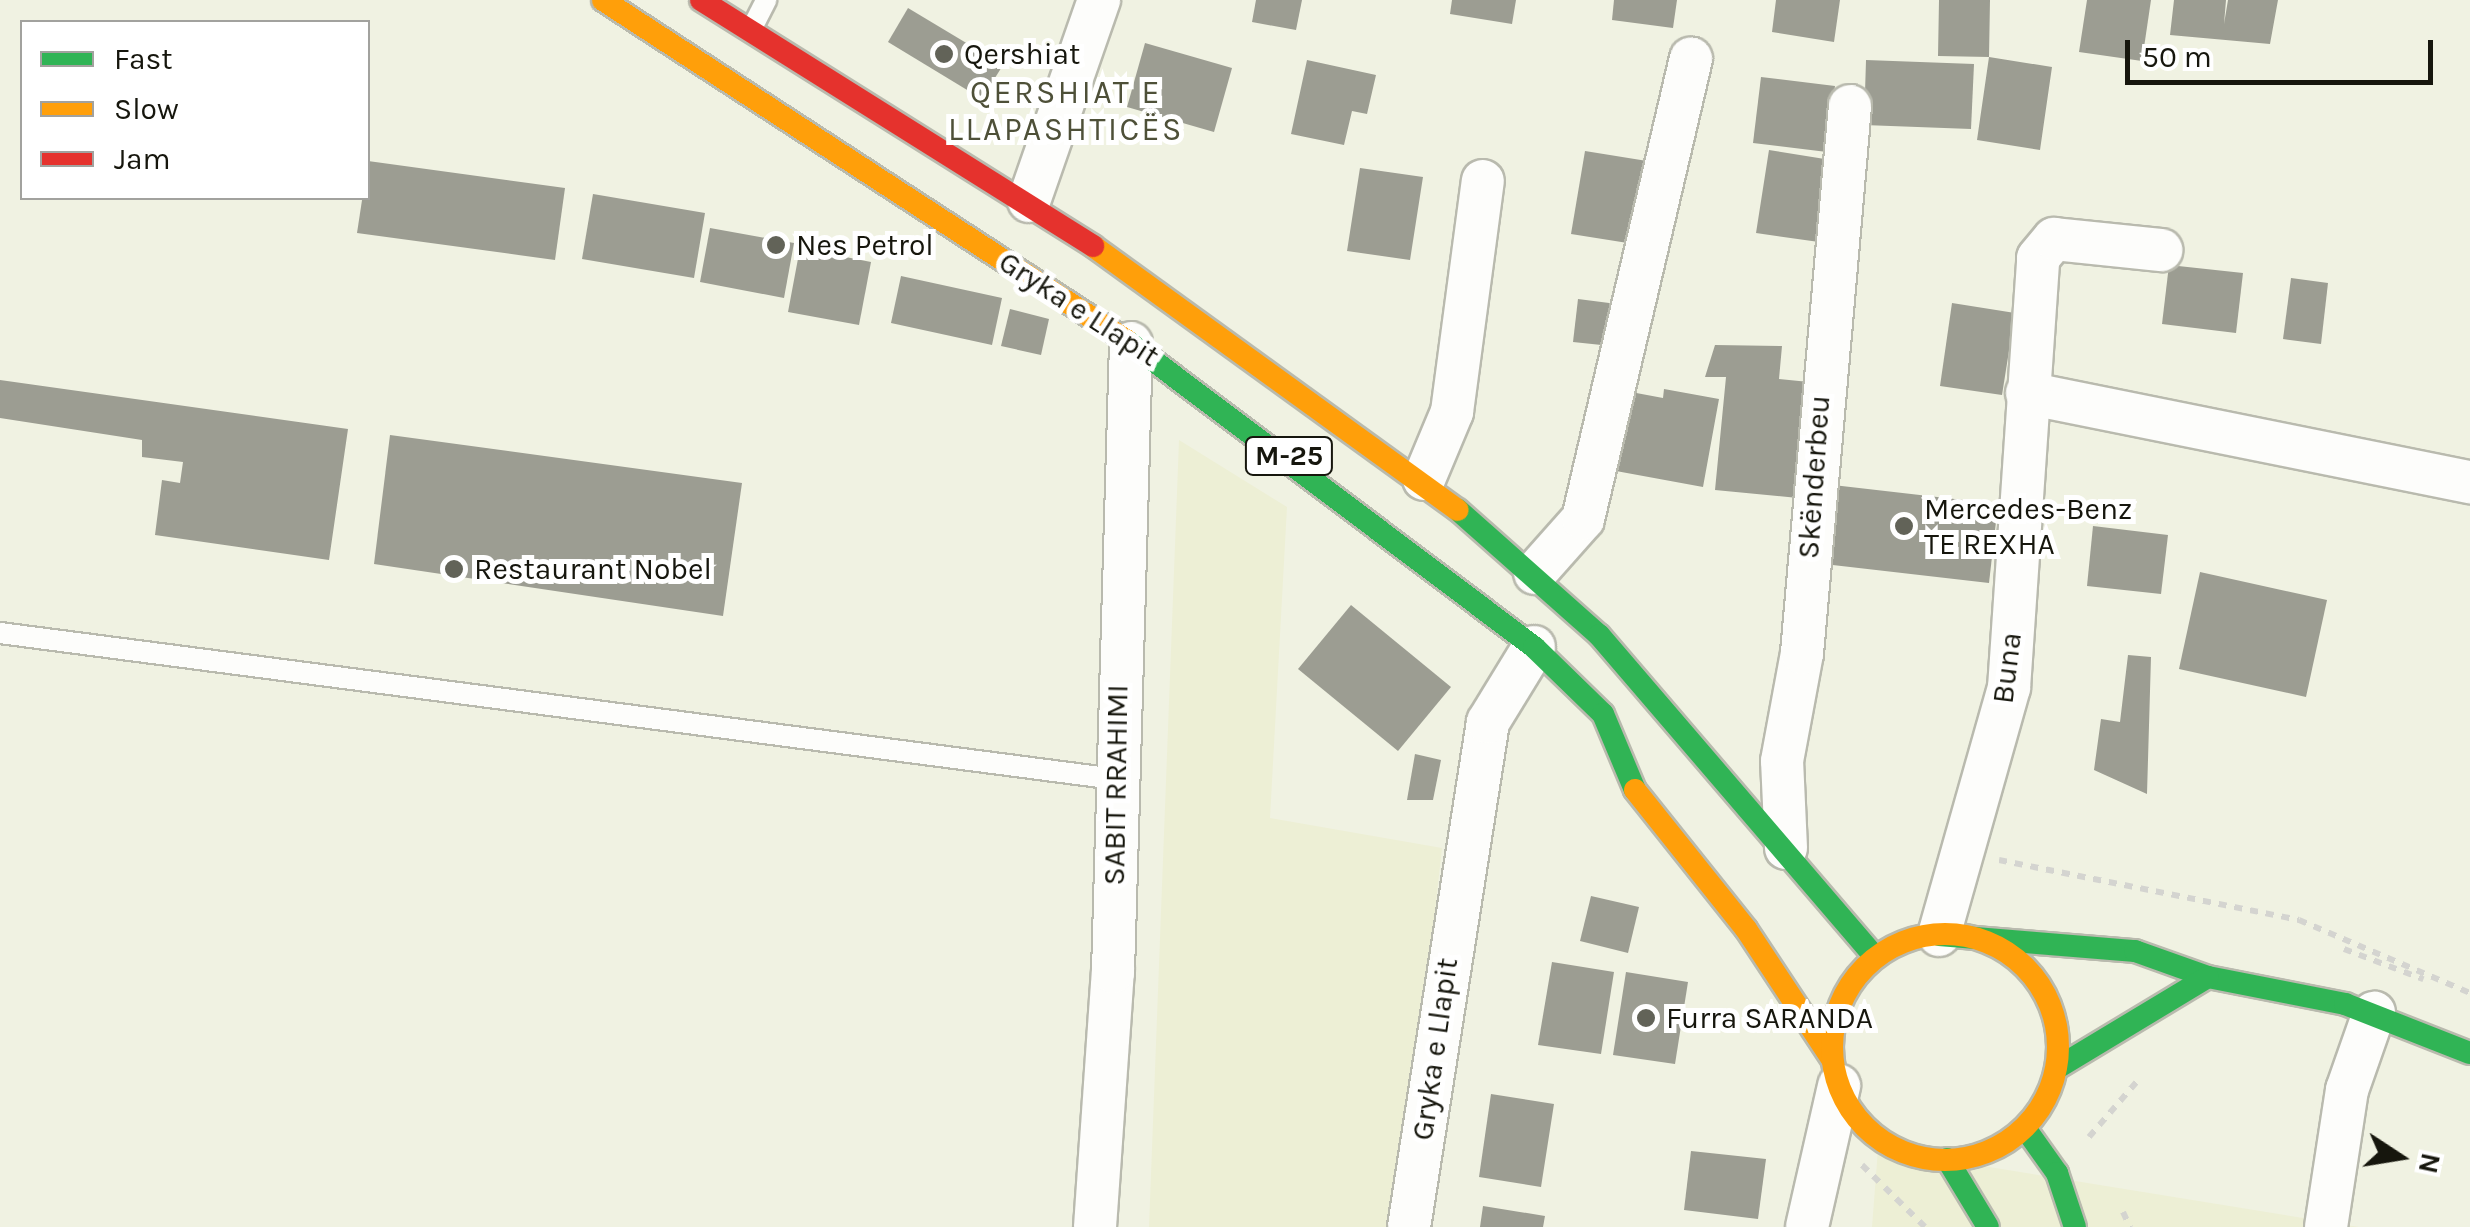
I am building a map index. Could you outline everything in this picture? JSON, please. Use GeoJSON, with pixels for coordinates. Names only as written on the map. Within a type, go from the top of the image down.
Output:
{"type":"FeatureCollection","features":[{"type":"Feature","properties":{"kind":"main road","name":"Gryka e Llapit"},"geometry":{"type":"LineString","coordinates":[[602,0],[1131,343],[1534,646],[1604,714],[1642,810],[1746,929],[1836,1072]]}},
{"type":"Feature","properties":{"kind":"main road","name":"Gryka e Llapit"},"geometry":{"type":"LineString","coordinates":[[701,0],[1029,201],[1424,479],[1535,573],[1786,848],[1874,956]]}},
{"type":"Feature","properties":{"kind":"main road"},"geometry":{"type":"LineString","coordinates":[[1939,935],[2004,952],[2029,974],[2048,1002],[2057,1068]]}},
{"type":"Feature","properties":{"kind":"main road"},"geometry":{"type":"LineString","coordinates":[[1988,1227],[1947,1159],[1870,1130],[1836,1072],[1838,1004],[1874,956],[1939,935],[2135,951],[2208,976],[2374,1014],[2470,1053]]}},
{"type":"Feature","properties":{"kind":"main road"},"geometry":{"type":"LineString","coordinates":[[1947,1159],[2027,1131],[2057,1068],[2208,976]]}},
{"type":"Feature","properties":{"kind":"main road"},"geometry":{"type":"LineString","coordinates":[[2027,1131],[2057,1173],[2075,1227]]}},
{"type":"Feature","properties":{"kind":"street"},"geometry":{"type":"LineString","coordinates":[[1029,201],[1099,0]]}},
{"type":"Feature","properties":{"kind":"street"},"geometry":{"type":"LineString","coordinates":[[1535,573],[1584,519],[1691,58]]}},
{"type":"Feature","properties":{"kind":"street","name":"Skënderbeu"},"geometry":{"type":"LineString","coordinates":[[1786,848],[1782,761],[1802,653],[1850,106]]}},
{"type":"Feature","properties":{"kind":"street"},"geometry":{"type":"LineString","coordinates":[[1424,479],[1452,412],[1483,181]]}},
{"type":"Feature","properties":{"kind":"street","name":"Buna"},"geometry":{"type":"LineString","coordinates":[[1939,935],[2009,688],[2038,258],[2054,239],[2161,250]]}},
{"type":"Feature","properties":{"kind":"street","name":"SABIT RRAHIMI"},"geometry":{"type":"LineString","coordinates":[[1095,1227],[1131,343]]}},
{"type":"Feature","properties":{"kind":"street"},"geometry":{"type":"LineString","coordinates":[[2027,393],[2470,482]]}},
{"type":"Feature","properties":{"kind":"street","name":"Gryka e Llapit"},"geometry":{"type":"LineString","coordinates":[[1409,1227],[1488,722],[1534,646]]}},
{"type":"Feature","properties":{"kind":"street"},"geometry":{"type":"LineString","coordinates":[[2326,1227],[2347,1090],[2374,1014]]}},
{"type":"Feature","properties":{"kind":"street"},"geometry":{"type":"LineString","coordinates":[[1807,1227],[1836,1072]]}},
{"type":"Feature","properties":{"kind":"lane"},"geometry":{"type":"LineString","coordinates":[[750,32],[766,0]]}},
{"type":"Feature","properties":{"kind":"lane"},"geometry":{"type":"LineString","coordinates":[[0,633],[1116,779]]}},
{"type":"Feature","properties":{"kind":"path"},"geometry":{"type":"LineString","coordinates":[[1964,852],[2299,920],[2470,993]]}},
{"type":"Feature","properties":{"kind":"path"},"geometry":{"type":"LineString","coordinates":[[2097,1155],[2089,1138],[2145,1075]]}},
{"type":"Feature","properties":{"kind":"path"},"geometry":{"type":"LineString","coordinates":[[1828,1130],[1925,1227]]}},
{"type":"Feature","properties":{"kind":"path"},"geometry":{"type":"LineString","coordinates":[[2114,1191],[2130,1227]]}},
{"type":"Feature","properties":{"kind":"shaded area"},"geometry":{"type":"Polygon","coordinates":[[[1179,440],[1287,507],[1270,818],[1442,848],[1400,1227],[1149,1227],[1179,440]]]}},
{"type":"Feature","properties":{"kind":"shaded area"},"geometry":{"type":"Polygon","coordinates":[[[1878,1149],[2359,1227],[1872,1227],[1878,1149]]]}},
{"type":"Feature","properties":{"kind":"building"},"geometry":{"type":"Polygon","coordinates":[[[1256,0],[1302,0],[1296,30],[1252,22],[1256,0]]]}},
{"type":"Feature","properties":{"kind":"building"},"geometry":{"type":"Polygon","coordinates":[[[1452,0],[1516,0],[1512,24],[1450,14],[1452,0]]]}},
{"type":"Feature","properties":{"kind":"building"},"geometry":{"type":"Polygon","coordinates":[[[1614,0],[1677,0],[1673,28],[1612,20],[1614,0]]]}},
{"type":"Feature","properties":{"kind":"building"},"geometry":{"type":"Polygon","coordinates":[[[1776,0],[1840,0],[1834,42],[1772,32],[1776,0]]]}},
{"type":"Feature","properties":{"kind":"building"},"geometry":{"type":"Polygon","coordinates":[[[1939,0],[1990,0],[1989,57],[1938,56],[1939,0]]]}},
{"type":"Feature","properties":{"kind":"building"},"geometry":{"type":"Polygon","coordinates":[[[2087,0],[2151,0],[2142,61],[2079,52],[2087,0]]]}},
{"type":"Feature","properties":{"kind":"building"},"geometry":{"type":"Polygon","coordinates":[[[2174,0],[2226,0],[2224,24],[2228,0],[2278,0],[2270,44],[2170,35],[2174,0]]]}},
{"type":"Feature","properties":{"kind":"building"},"geometry":{"type":"Polygon","coordinates":[[[908,8],[1003,65],[982,99],[888,42],[908,8]]]}},
{"type":"Feature","properties":{"kind":"building"},"geometry":{"type":"Polygon","coordinates":[[[1145,43],[1232,68],[1214,132],[1127,107],[1145,43]]]}},
{"type":"Feature","properties":{"kind":"building"},"geometry":{"type":"Polygon","coordinates":[[[1989,57],[2052,67],[2040,150],[1977,140],[1989,57]]]}},
{"type":"Feature","properties":{"kind":"building"},"geometry":{"type":"Polygon","coordinates":[[[1307,60],[1376,75],[1367,114],[1352,111],[1344,145],[1291,134],[1307,60]]]}},
{"type":"Feature","properties":{"kind":"building"},"geometry":{"type":"Polygon","coordinates":[[[1866,60],[1974,64],[1971,129],[1864,125],[1866,60]]]}},
{"type":"Feature","properties":{"kind":"building"},"geometry":{"type":"Polygon","coordinates":[[[1761,77],[1835,86],[1827,152],[1753,143],[1761,77]]]}},
{"type":"Feature","properties":{"kind":"building"},"geometry":{"type":"Polygon","coordinates":[[[1769,150],[1831,160],[1819,242],[1756,233],[1769,150]]]}},
{"type":"Feature","properties":{"kind":"building"},"geometry":{"type":"Polygon","coordinates":[[[1585,151],[1647,161],[1634,244],[1571,234],[1585,151]]]}},
{"type":"Feature","properties":{"kind":"building"},"geometry":{"type":"Polygon","coordinates":[[[370,161],[565,188],[555,260],[357,233],[362,200],[370,200],[370,161]]]}},
{"type":"Feature","properties":{"kind":"building"},"geometry":{"type":"Polygon","coordinates":[[[1360,168],[1423,177],[1410,260],[1347,251],[1360,168]]]}},
{"type":"Feature","properties":{"kind":"building"},"geometry":{"type":"Polygon","coordinates":[[[593,194],[705,213],[694,278],[582,259],[593,194]]]}},
{"type":"Feature","properties":{"kind":"building"},"geometry":{"type":"Polygon","coordinates":[[[710,228],[794,243],[784,298],[700,282],[710,228]]]}},
{"type":"Feature","properties":{"kind":"building"},"geometry":{"type":"Polygon","coordinates":[[[800,248],[871,262],[859,325],[788,312],[800,248]]]}},
{"type":"Feature","properties":{"kind":"building"},"geometry":{"type":"Polygon","coordinates":[[[2169,265],[2243,273],[2236,333],[2162,324],[2169,265]]]}},
{"type":"Feature","properties":{"kind":"building"},"geometry":{"type":"Polygon","coordinates":[[[901,276],[1002,298],[992,345],[891,323],[901,276]]]}},
{"type":"Feature","properties":{"kind":"building"},"geometry":{"type":"Polygon","coordinates":[[[2291,278],[2328,283],[2321,344],[2283,339],[2291,278]]]}},
{"type":"Feature","properties":{"kind":"building"},"geometry":{"type":"Polygon","coordinates":[[[1578,299],[1617,304],[1611,346],[1573,342],[1578,299]]]}},
{"type":"Feature","properties":{"kind":"building"},"geometry":{"type":"Polygon","coordinates":[[[1952,303],[2015,313],[2002,395],[1940,386],[1952,303]]]}},
{"type":"Feature","properties":{"kind":"building"},"geometry":{"type":"Polygon","coordinates":[[[1010,309],[1049,319],[1041,355],[1001,346],[1010,309]]]}},
{"type":"Feature","properties":{"kind":"building"},"geometry":{"type":"Polygon","coordinates":[[[1715,345],[1782,346],[1779,379],[1809,382],[1798,498],[1715,490],[1726,377],[1705,377],[1715,345]]]}},
{"type":"Feature","properties":{"kind":"building"},"geometry":{"type":"Polygon","coordinates":[[[0,380],[348,429],[329,560],[155,535],[162,480],[180,483],[183,462],[142,457],[142,440],[0,418],[0,380]]]}},
{"type":"Feature","properties":{"kind":"building"},"geometry":{"type":"Polygon","coordinates":[[[1664,389],[1719,399],[1703,487],[1616,471],[1631,392],[1663,398],[1664,389]]]}},
{"type":"Feature","properties":{"kind":"building"},"geometry":{"type":"Polygon","coordinates":[[[390,435],[742,483],[723,616],[374,564],[390,435]]]}},
{"type":"Feature","properties":{"kind":"building"},"geometry":{"type":"Polygon","coordinates":[[[1833,485],[1998,504],[1989,583],[1824,564],[1833,485]]]}},
{"type":"Feature","properties":{"kind":"building"},"geometry":{"type":"Polygon","coordinates":[[[2093,526],[2168,535],[2161,594],[2087,586],[2093,526]]]}},
{"type":"Feature","properties":{"kind":"building"},"geometry":{"type":"Polygon","coordinates":[[[2200,572],[2327,600],[2306,697],[2179,669],[2200,572]]]}},
{"type":"Feature","properties":{"kind":"building"},"geometry":{"type":"Polygon","coordinates":[[[1351,605],[1451,687],[1398,751],[1298,669],[1351,605]]]}},
{"type":"Feature","properties":{"kind":"building"},"geometry":{"type":"Polygon","coordinates":[[[2128,655],[2151,657],[2147,794],[2094,770],[2101,719],[2120,722],[2128,655]]]}},
{"type":"Feature","properties":{"kind":"building"},"geometry":{"type":"Polygon","coordinates":[[[1415,754],[1441,760],[1433,800],[1407,800],[1415,754]]]}},
{"type":"Feature","properties":{"kind":"building"},"geometry":{"type":"Polygon","coordinates":[[[1591,896],[1639,907],[1628,953],[1580,941],[1591,896]]]}},
{"type":"Feature","properties":{"kind":"building"},"geometry":{"type":"Polygon","coordinates":[[[1552,962],[1614,972],[1601,1054],[1538,1045],[1552,962]]]}},
{"type":"Feature","properties":{"kind":"building"},"geometry":{"type":"Polygon","coordinates":[[[1626,972],[1688,982],[1675,1064],[1613,1055],[1626,972]]]}},
{"type":"Feature","properties":{"kind":"building"},"geometry":{"type":"Polygon","coordinates":[[[1491,1094],[1554,1104],[1541,1187],[1479,1177],[1491,1094]]]}},
{"type":"Feature","properties":{"kind":"building"},"geometry":{"type":"Polygon","coordinates":[[[1691,1151],[1766,1159],[1758,1219],[1684,1210],[1691,1151]]]}},
{"type":"Feature","properties":{"kind":"building"},"geometry":{"type":"Polygon","coordinates":[[[1483,1206],[1545,1216],[1543,1227],[1480,1227],[1483,1206]]]}},
{"type":"Feature","properties":{"kind":"traffic: fast"},"geometry":{"type":"LineString","coordinates":[[1126,340],[1534,647],[1603,714],[1635,790]]}},
{"type":"Feature","properties":{"kind":"traffic: fast"},"geometry":{"type":"LineString","coordinates":[[1458,510],[1599,635],[1874,956]]}},
{"type":"Feature","properties":{"kind":"traffic: fast"},"geometry":{"type":"LineString","coordinates":[[1939,935],[2135,951],[2208,977],[2345,1004],[2470,1053]]}},
{"type":"Feature","properties":{"kind":"traffic: fast"},"geometry":{"type":"LineString","coordinates":[[2057,1068],[2208,977]]}},
{"type":"Feature","properties":{"kind":"traffic: fast"},"geometry":{"type":"LineString","coordinates":[[2027,1131],[2057,1173],[2075,1227]]}},
{"type":"Feature","properties":{"kind":"traffic: fast"},"geometry":{"type":"LineString","coordinates":[[1947,1159],[1988,1227]]}},
{"type":"Feature","properties":{"kind":"traffic: slow"},"geometry":{"type":"LineString","coordinates":[[603,0],[1126,340]]}},
{"type":"Feature","properties":{"kind":"traffic: slow"},"geometry":{"type":"LineString","coordinates":[[1093,246],[1458,510]]}},
{"type":"Feature","properties":{"kind":"traffic: slow"},"geometry":{"type":"LineString","coordinates":[[1635,790],[1746,929],[1832,1059]]}},
{"type":"Feature","properties":{"kind":"traffic: slow"},"geometry":{"type":"LineString","coordinates":[[1945,934],[1988,943],[2025,967],[2049,1004],[2058,1047],[2049,1090],[2025,1127],[1988,1151],[1945,1160],[1902,1151],[1865,1127],[1841,1090],[1832,1047],[1841,1004],[1865,967],[1902,943],[1945,934]]}},
{"type":"Feature","properties":{"kind":"traffic: jam"},"geometry":{"type":"LineString","coordinates":[[701,0],[1093,246]]}},
{"type":"Feature","properties":{"kind":"place","name":"Qershiat"},"geometry":{"type":"Point","coordinates":[944,54]}},
{"type":"Feature","properties":{"kind":"place","name":"Nes Petrol"},"geometry":{"type":"Point","coordinates":[776,245]}},
{"type":"Feature","properties":{"kind":"place","name":"Mercedes-Benz TE REXHA"},"geometry":{"type":"Point","coordinates":[1904,526]}},
{"type":"Feature","properties":{"kind":"place","name":"Restaurant Nobel"},"geometry":{"type":"Point","coordinates":[454,569]}},
{"type":"Feature","properties":{"kind":"place","name":"Furra SARANDA"},"geometry":{"type":"Point","coordinates":[1646,1018]}},
{"type":"Feature","properties":{"kind":"district","name":"QERSHIAT E LLAPASHTICËS"},"geometry":{"type":"Point","coordinates":[1066,112]}}]}
